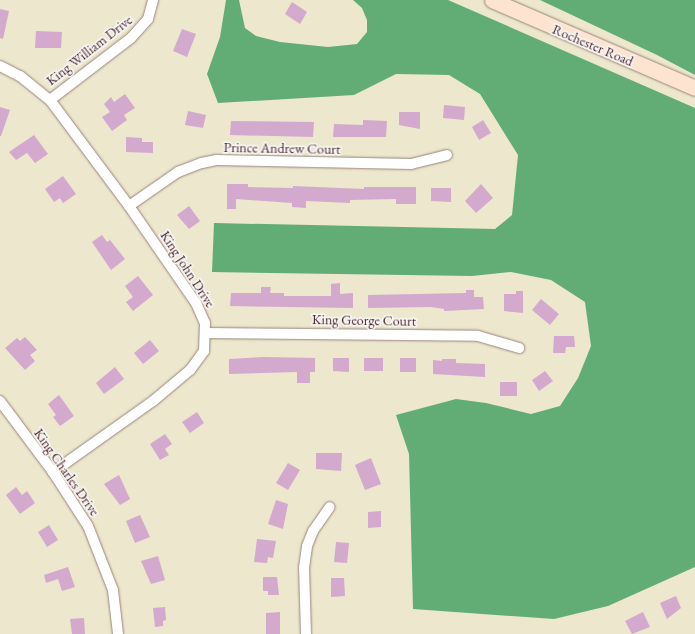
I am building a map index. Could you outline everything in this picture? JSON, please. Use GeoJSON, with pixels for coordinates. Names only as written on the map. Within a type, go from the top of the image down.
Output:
{"type":"FeatureCollection","features":[{"type":"Feature","properties":{"kind":"street","name":"King William Drive"},"geometry":{"type":"LineString","coordinates":[[50,100],[131,38],[148,19],[153,0]]}},
{"type":"Feature","properties":{"kind":"street","name":"Rochester Road"},"geometry":{"type":"LineString","coordinates":[[492,0],[695,88]]}},
{"type":"Feature","properties":{"kind":"street","name":"King John Drive"},"geometry":{"type":"LineString","coordinates":[[0,66],[20,76],[50,100],[129,206],[196,304],[205,323],[206,333],[204,351],[190,370],[153,401],[53,472]]}},
{"type":"Feature","properties":{"kind":"street","name":"Prince Andrew Court"},"geometry":{"type":"LineString","coordinates":[[129,206],[178,172],[209,162],[411,164],[447,155]]}},
{"type":"Feature","properties":{"kind":"street","name":"King George Court"},"geometry":{"type":"LineString","coordinates":[[206,333],[478,336],[519,348]]}},
{"type":"Feature","properties":{"kind":"street","name":"King Charles Drive"},"geometry":{"type":"LineString","coordinates":[[0,401],[53,472],[88,526],[98,548],[112,590],[118,634]]}},
{"type":"Feature","properties":{"kind":"street"},"geometry":{"type":"LineString","coordinates":[[306,634],[304,568],[307,546],[313,531],[330,507]]}},
{"type":"Feature","properties":{"kind":"green space"},"geometry":{"type":"Polygon","coordinates":[[[226,0],[239,0],[245,28],[256,36],[280,42],[328,47],[357,44],[367,32],[367,20],[362,8],[353,0],[448,0],[695,108],[695,567],[608,606],[554,619],[413,609],[409,454],[396,415],[456,399],[486,403],[531,414],[560,406],[578,378],[591,346],[585,302],[551,280],[511,272],[472,276],[212,272],[214,223],[495,229],[512,215],[518,155],[480,94],[449,75],[396,74],[354,95],[218,103],[207,74],[220,37],[226,0]]]}},
{"type":"Feature","properties":{"kind":"green space"},"geometry":{"type":"Polygon","coordinates":[[[540,0],[695,0],[695,75],[657,55],[540,0]]]}},
{"type":"Feature","properties":{"kind":"building"},"geometry":{"type":"Polygon","coordinates":[[[292,2],[307,12],[300,24],[285,14],[292,2]]]}},
{"type":"Feature","properties":{"kind":"building"},"geometry":{"type":"Polygon","coordinates":[[[0,9],[9,11],[3,39],[0,38],[0,9]]]}},
{"type":"Feature","properties":{"kind":"building"},"geometry":{"type":"Polygon","coordinates":[[[182,29],[196,34],[187,57],[173,51],[182,29]]]}},
{"type":"Feature","properties":{"kind":"building"},"geometry":{"type":"Polygon","coordinates":[[[36,31],[62,32],[61,48],[35,48],[36,31]]]}},
{"type":"Feature","properties":{"kind":"building"},"geometry":{"type":"Polygon","coordinates":[[[125,94],[135,108],[124,115],[127,120],[112,131],[102,117],[110,112],[104,104],[111,97],[114,102],[125,94]]]}},
{"type":"Feature","properties":{"kind":"building"},"geometry":{"type":"Polygon","coordinates":[[[444,105],[465,107],[464,120],[443,118],[444,105]]]}},
{"type":"Feature","properties":{"kind":"building"},"geometry":{"type":"Polygon","coordinates":[[[0,107],[10,110],[1,136],[0,136],[0,107]]]}},
{"type":"Feature","properties":{"kind":"building"},"geometry":{"type":"Polygon","coordinates":[[[188,111],[206,115],[203,128],[185,125],[188,111]]]}},
{"type":"Feature","properties":{"kind":"building"},"geometry":{"type":"Polygon","coordinates":[[[399,112],[420,112],[420,129],[399,125],[399,112]]]}},
{"type":"Feature","properties":{"kind":"building"},"geometry":{"type":"Polygon","coordinates":[[[363,120],[387,121],[386,137],[333,137],[334,124],[363,125],[363,120]]]}},
{"type":"Feature","properties":{"kind":"building"},"geometry":{"type":"Polygon","coordinates":[[[483,120],[491,133],[479,140],[472,127],[483,120]]]}},
{"type":"Feature","properties":{"kind":"building"},"geometry":{"type":"Polygon","coordinates":[[[231,121],[314,122],[313,137],[230,135],[231,121]]]}},
{"type":"Feature","properties":{"kind":"building"},"geometry":{"type":"Polygon","coordinates":[[[34,135],[48,154],[35,163],[27,153],[16,160],[9,152],[34,135]]]}},
{"type":"Feature","properties":{"kind":"building"},"geometry":{"type":"Polygon","coordinates":[[[126,137],[142,138],[142,142],[153,142],[153,153],[126,152],[126,137]]]}},
{"type":"Feature","properties":{"kind":"building"},"geometry":{"type":"Polygon","coordinates":[[[63,176],[76,194],[63,203],[60,198],[54,202],[45,189],[63,176]]]}},
{"type":"Feature","properties":{"kind":"building"},"geometry":{"type":"Polygon","coordinates":[[[227,184],[248,184],[248,187],[293,188],[293,186],[364,189],[364,187],[416,187],[416,204],[396,204],[396,199],[350,200],[350,203],[306,201],[306,208],[292,207],[292,203],[236,199],[236,209],[227,209],[227,184]]]}},
{"type":"Feature","properties":{"kind":"building"},"geometry":{"type":"Polygon","coordinates":[[[481,184],[493,198],[476,213],[465,201],[481,184]]]}},
{"type":"Feature","properties":{"kind":"building"},"geometry":{"type":"Polygon","coordinates":[[[431,188],[451,188],[451,202],[431,201],[431,188]]]}},
{"type":"Feature","properties":{"kind":"building"},"geometry":{"type":"Polygon","coordinates":[[[189,206],[200,221],[189,229],[177,215],[189,206]]]}},
{"type":"Feature","properties":{"kind":"building"},"geometry":{"type":"Polygon","coordinates":[[[102,235],[107,242],[110,240],[125,259],[111,270],[92,242],[102,235]]]}},
{"type":"Feature","properties":{"kind":"building"},"geometry":{"type":"Polygon","coordinates":[[[138,276],[153,295],[133,311],[126,302],[133,297],[125,286],[138,276]]]}},
{"type":"Feature","properties":{"kind":"building"},"geometry":{"type":"Polygon","coordinates":[[[340,283],[340,294],[353,293],[353,308],[230,306],[231,293],[261,293],[261,287],[271,287],[270,293],[284,293],[284,296],[331,296],[331,284],[340,283]]]}},
{"type":"Feature","properties":{"kind":"building"},"geometry":{"type":"Polygon","coordinates":[[[466,290],[474,290],[474,297],[483,297],[484,309],[444,311],[444,309],[431,307],[368,308],[368,295],[466,293],[466,290]]]}},
{"type":"Feature","properties":{"kind":"building"},"geometry":{"type":"Polygon","coordinates":[[[516,291],[523,291],[523,313],[504,311],[504,294],[516,294],[516,291]]]}},
{"type":"Feature","properties":{"kind":"building"},"geometry":{"type":"Polygon","coordinates":[[[541,299],[559,314],[550,325],[532,310],[541,299]]]}},
{"type":"Feature","properties":{"kind":"building"},"geometry":{"type":"Polygon","coordinates":[[[554,336],[574,336],[575,347],[566,347],[565,353],[553,353],[554,336]]]}},
{"type":"Feature","properties":{"kind":"building"},"geometry":{"type":"Polygon","coordinates":[[[25,337],[37,350],[30,355],[35,361],[25,370],[5,348],[17,338],[20,341],[25,337]]]}},
{"type":"Feature","properties":{"kind":"building"},"geometry":{"type":"Polygon","coordinates":[[[150,340],[159,351],[143,364],[134,353],[150,340]]]}},
{"type":"Feature","properties":{"kind":"building"},"geometry":{"type":"Polygon","coordinates":[[[264,357],[315,358],[315,372],[310,372],[310,383],[297,383],[297,372],[229,374],[229,359],[264,357]]]}},
{"type":"Feature","properties":{"kind":"building"},"geometry":{"type":"Polygon","coordinates":[[[333,358],[349,358],[349,372],[333,371],[333,358]]]}},
{"type":"Feature","properties":{"kind":"building"},"geometry":{"type":"Polygon","coordinates":[[[364,358],[383,358],[383,371],[364,371],[364,358]]]}},
{"type":"Feature","properties":{"kind":"building"},"geometry":{"type":"Polygon","coordinates":[[[400,358],[416,358],[416,372],[400,372],[400,358]]]}},
{"type":"Feature","properties":{"kind":"building"},"geometry":{"type":"Polygon","coordinates":[[[442,359],[456,359],[456,363],[485,364],[485,377],[433,374],[433,360],[442,361],[442,359]]]}},
{"type":"Feature","properties":{"kind":"building"},"geometry":{"type":"Polygon","coordinates":[[[115,367],[124,379],[104,394],[96,383],[115,367]]]}},
{"type":"Feature","properties":{"kind":"building"},"geometry":{"type":"Polygon","coordinates":[[[545,371],[553,381],[539,391],[532,380],[545,371]]]}},
{"type":"Feature","properties":{"kind":"building"},"geometry":{"type":"Polygon","coordinates":[[[500,382],[517,382],[517,396],[500,396],[500,382]]]}},
{"type":"Feature","properties":{"kind":"building"},"geometry":{"type":"Polygon","coordinates":[[[59,395],[74,416],[60,426],[53,417],[56,415],[48,404],[59,395]]]}},
{"type":"Feature","properties":{"kind":"building"},"geometry":{"type":"Polygon","coordinates":[[[197,412],[204,423],[190,433],[182,422],[197,412]]]}},
{"type":"Feature","properties":{"kind":"building"},"geometry":{"type":"Polygon","coordinates":[[[165,434],[172,444],[165,449],[169,455],[160,460],[150,444],[165,434]]]}},
{"type":"Feature","properties":{"kind":"building"},"geometry":{"type":"Polygon","coordinates":[[[316,453],[342,453],[341,471],[316,469],[316,453]]]}},
{"type":"Feature","properties":{"kind":"building"},"geometry":{"type":"Polygon","coordinates":[[[371,458],[381,484],[365,490],[355,465],[371,458]]]}},
{"type":"Feature","properties":{"kind":"building"},"geometry":{"type":"Polygon","coordinates":[[[288,463],[300,470],[288,490],[276,483],[288,463]]]}},
{"type":"Feature","properties":{"kind":"building"},"geometry":{"type":"Polygon","coordinates":[[[119,475],[130,499],[120,505],[104,484],[119,475]]]}},
{"type":"Feature","properties":{"kind":"building"},"geometry":{"type":"Polygon","coordinates":[[[16,487],[22,495],[27,491],[35,503],[20,514],[6,495],[16,487]]]}},
{"type":"Feature","properties":{"kind":"building"},"geometry":{"type":"Polygon","coordinates":[[[276,500],[288,504],[283,529],[268,524],[276,500]]]}},
{"type":"Feature","properties":{"kind":"building"},"geometry":{"type":"Polygon","coordinates":[[[381,511],[381,527],[368,528],[368,512],[381,511]]]}},
{"type":"Feature","properties":{"kind":"building"},"geometry":{"type":"Polygon","coordinates":[[[140,515],[150,537],[135,543],[126,521],[140,515]]]}},
{"type":"Feature","properties":{"kind":"building"},"geometry":{"type":"Polygon","coordinates":[[[49,525],[58,540],[47,547],[38,532],[49,525]]]}},
{"type":"Feature","properties":{"kind":"building"},"geometry":{"type":"Polygon","coordinates":[[[257,539],[276,541],[273,558],[268,557],[267,563],[254,562],[257,539]]]}},
{"type":"Feature","properties":{"kind":"building"},"geometry":{"type":"Polygon","coordinates":[[[336,542],[349,543],[347,563],[334,562],[336,542]]]}},
{"type":"Feature","properties":{"kind":"building"},"geometry":{"type":"Polygon","coordinates":[[[158,556],[165,580],[151,584],[141,561],[158,556]]]}},
{"type":"Feature","properties":{"kind":"building"},"geometry":{"type":"Polygon","coordinates":[[[68,567],[75,587],[62,591],[58,579],[46,583],[44,575],[68,567]]]}},
{"type":"Feature","properties":{"kind":"building"},"geometry":{"type":"Polygon","coordinates":[[[263,577],[277,577],[279,595],[268,595],[268,591],[263,591],[263,577]]]}},
{"type":"Feature","properties":{"kind":"building"},"geometry":{"type":"Polygon","coordinates":[[[331,578],[344,578],[345,596],[331,597],[331,578]]]}},
{"type":"Feature","properties":{"kind":"building"},"geometry":{"type":"Polygon","coordinates":[[[676,596],[681,608],[667,619],[660,603],[676,596]]]}},
{"type":"Feature","properties":{"kind":"building"},"geometry":{"type":"Polygon","coordinates":[[[165,607],[166,620],[163,621],[163,626],[155,627],[153,608],[165,607]]]}},
{"type":"Feature","properties":{"kind":"building"},"geometry":{"type":"Polygon","coordinates":[[[280,612],[280,634],[266,634],[266,613],[280,612]]]}},
{"type":"Feature","properties":{"kind":"building"},"geometry":{"type":"Polygon","coordinates":[[[643,612],[650,627],[632,634],[625,621],[643,612]]]}},
{"type":"Feature","properties":{"kind":"building"},"geometry":{"type":"Polygon","coordinates":[[[84,618],[85,634],[72,634],[70,619],[84,618]]]}}]}
